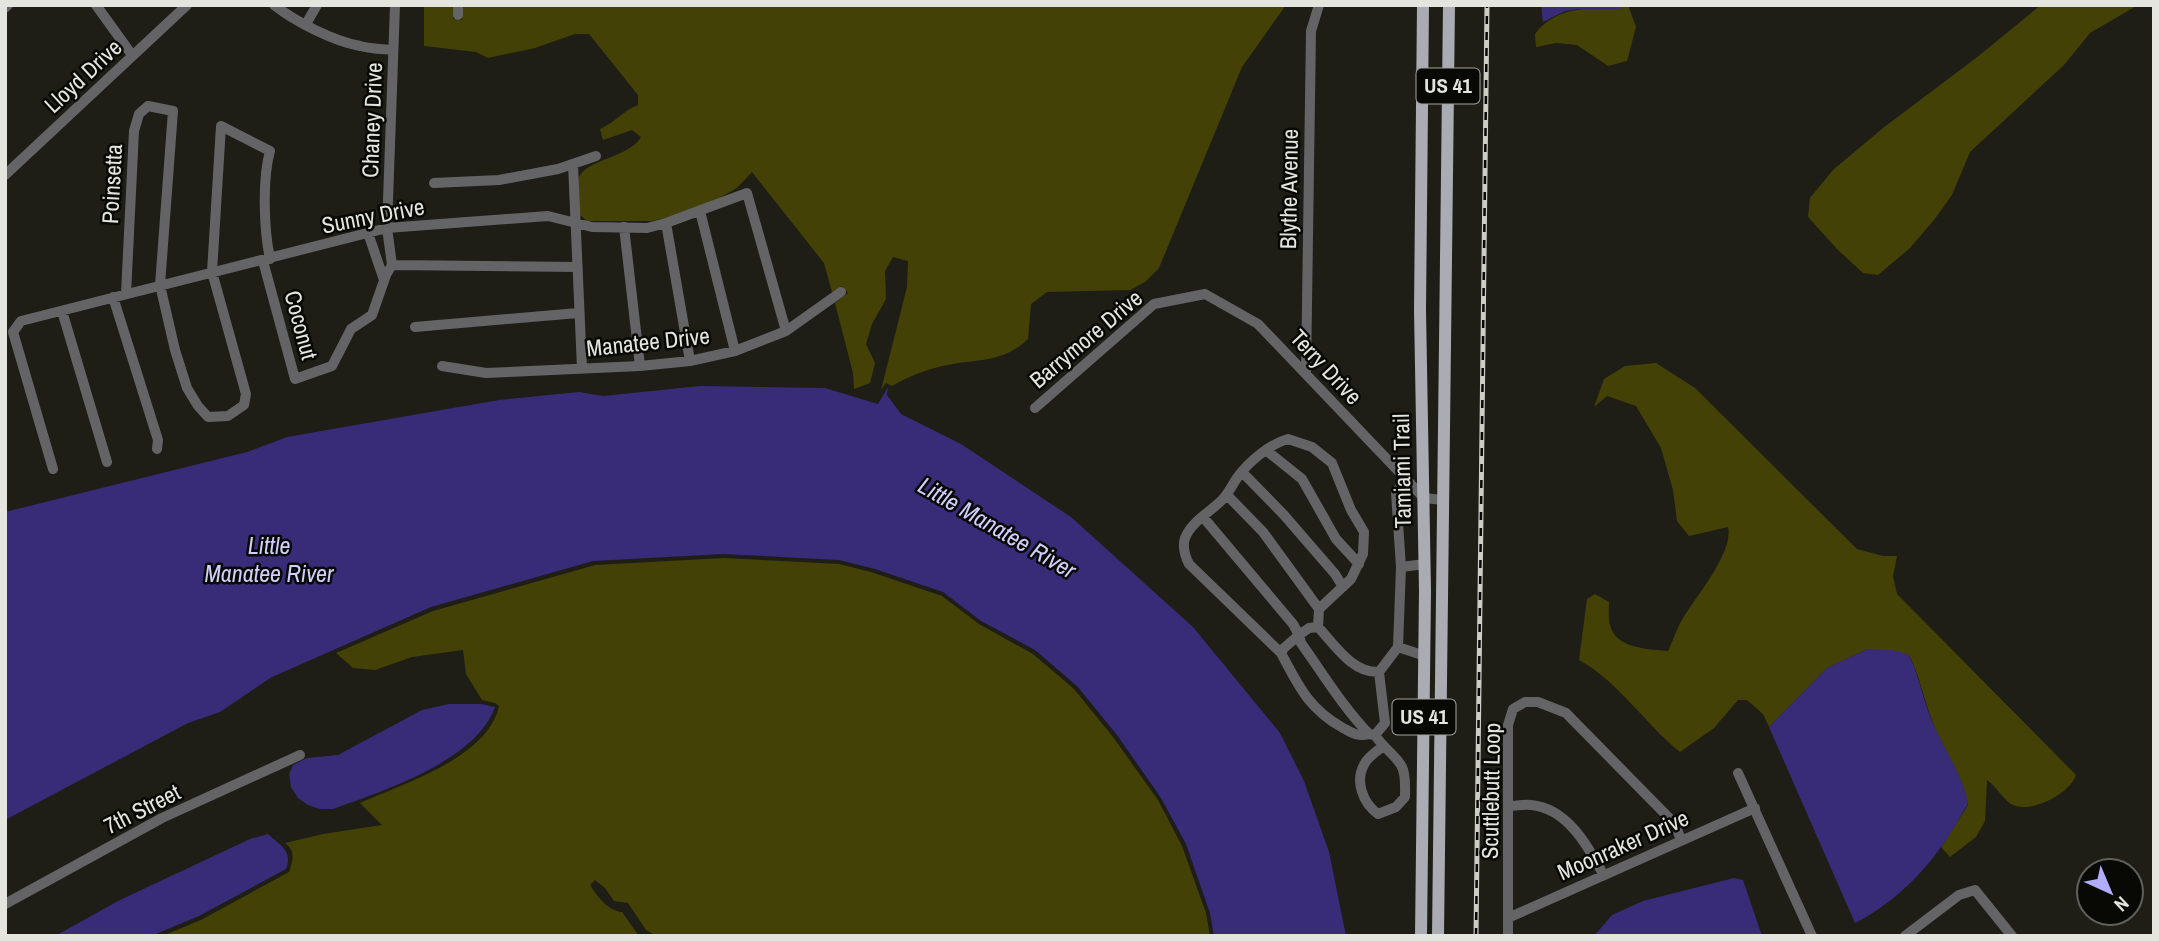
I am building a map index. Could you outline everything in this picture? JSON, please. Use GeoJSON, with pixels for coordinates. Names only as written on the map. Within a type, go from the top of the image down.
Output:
{"type":"FeatureCollection","features":[{"type":"Feature","properties":{"kind":"main road","name":"Tamiami Trail"},"geometry":{"type":"LineString","coordinates":[[1421,936],[1425,564],[1420,310],[1423,5]]}},
{"type":"Feature","properties":{"kind":"main road","name":"Tamiami Trail"},"geometry":{"type":"LineString","coordinates":[[1438,936],[1449,5]]}},
{"type":"Feature","properties":{"kind":"street"},"geometry":{"type":"LineString","coordinates":[[96,5],[132,55]]}},
{"type":"Feature","properties":{"kind":"street","name":"Lloyd Drive"},"geometry":{"type":"LineString","coordinates":[[5,175],[187,5]]}},
{"type":"Feature","properties":{"kind":"street"},"geometry":{"type":"LineString","coordinates":[[274,5],[342,42],[394,50]]}},
{"type":"Feature","properties":{"kind":"street"},"geometry":{"type":"LineString","coordinates":[[306,24],[317,5]]}},
{"type":"Feature","properties":{"kind":"street","name":"Chaney Drive"},"geometry":{"type":"LineString","coordinates":[[393,265],[387,228],[394,5]]}},
{"type":"Feature","properties":{"kind":"street","name":"Blythe Avenue"},"geometry":{"type":"LineString","coordinates":[[1306,373],[1311,31],[1318,6]]}},
{"type":"Feature","properties":{"kind":"street","name":"Poinsetta"},"geometry":{"type":"LineString","coordinates":[[125,294],[134,131],[139,114],[148,106],[173,111],[160,285]]}},
{"type":"Feature","properties":{"kind":"street"},"geometry":{"type":"LineString","coordinates":[[160,285],[187,388],[208,416],[228,416],[244,405],[246,394],[212,272],[221,126],[270,151],[265,170],[267,260]]}},
{"type":"Feature","properties":{"kind":"street"},"geometry":{"type":"LineString","coordinates":[[434,183],[499,180],[558,169],[596,156]]}},
{"type":"Feature","properties":{"kind":"street"},"geometry":{"type":"LineString","coordinates":[[573,164],[582,368]]}},
{"type":"Feature","properties":{"kind":"street","name":"Sunny Drive"},"geometry":{"type":"LineString","coordinates":[[53,469],[13,332],[22,321],[387,228],[548,216],[592,227],[647,228],[747,193],[786,331]]}},
{"type":"Feature","properties":{"kind":"street"},"geometry":{"type":"LineString","coordinates":[[700,211],[736,351]]}},
{"type":"Feature","properties":{"kind":"street"},"geometry":{"type":"LineString","coordinates":[[666,223],[690,361]]}},
{"type":"Feature","properties":{"kind":"street"},"geometry":{"type":"LineString","coordinates":[[624,227],[640,366]]}},
{"type":"Feature","properties":{"kind":"street"},"geometry":{"type":"LineString","coordinates":[[368,233],[384,280]]}},
{"type":"Feature","properties":{"kind":"street","name":"Coconut"},"geometry":{"type":"LineString","coordinates":[[267,260],[295,379],[332,366],[351,329],[372,315],[384,280]]}},
{"type":"Feature","properties":{"kind":"street"},"geometry":{"type":"LineString","coordinates":[[384,280],[393,265],[577,267]]}},
{"type":"Feature","properties":{"kind":"street","name":"Manatee Drive"},"geometry":{"type":"LineString","coordinates":[[442,366],[486,373],[690,361],[736,351],[786,331],[841,292]]}},
{"type":"Feature","properties":{"kind":"street","name":"Terry Drive"},"geometry":{"type":"LineString","coordinates":[[1205,294],[1258,324],[1424,498]]}},
{"type":"Feature","properties":{"kind":"street","name":"Barrymore Drive"},"geometry":{"type":"LineString","coordinates":[[1035,408],[1154,304],[1205,294]]}},
{"type":"Feature","properties":{"kind":"street"},"geometry":{"type":"LineString","coordinates":[[113,298],[158,440],[157,449]]}},
{"type":"Feature","properties":{"kind":"street"},"geometry":{"type":"LineString","coordinates":[[62,311],[107,462]]}},
{"type":"Feature","properties":{"kind":"street"},"geometry":{"type":"LineString","coordinates":[[415,327],[578,313]]}},
{"type":"Feature","properties":{"kind":"street"},"geometry":{"type":"LineString","coordinates":[[1319,609],[1351,579],[1365,548],[1364,532],[1346,499],[1332,463],[1312,447],[1288,439],[1281,441],[1242,472],[1227,495],[1192,526],[1186,536],[1185,556],[1189,564],[1281,653],[1313,707],[1352,733],[1361,736],[1372,734],[1385,723],[1379,672],[1398,647],[1401,567],[1396,493],[1405,478]]}},
{"type":"Feature","properties":{"kind":"street"},"geometry":{"type":"LineString","coordinates":[[1267,451],[1302,479],[1336,539],[1359,564]]}},
{"type":"Feature","properties":{"kind":"street"},"geometry":{"type":"LineString","coordinates":[[1242,472],[1284,515],[1343,587]]}},
{"type":"Feature","properties":{"kind":"street"},"geometry":{"type":"LineString","coordinates":[[1227,495],[1264,532],[1319,609],[1318,627],[1357,667],[1368,673],[1379,672]]}},
{"type":"Feature","properties":{"kind":"street"},"geometry":{"type":"LineString","coordinates":[[1424,498],[1443,500]]}},
{"type":"Feature","properties":{"kind":"street"},"geometry":{"type":"LineString","coordinates":[[1203,517],[1293,624],[1301,643],[1355,719],[1402,766],[1405,797],[1396,807],[1378,814],[1367,806],[1359,783],[1365,762],[1382,747]]}},
{"type":"Feature","properties":{"kind":"street"},"geometry":{"type":"LineString","coordinates":[[1401,567],[1425,564]]}},
{"type":"Feature","properties":{"kind":"street"},"geometry":{"type":"LineString","coordinates":[[1281,653],[1299,635],[1309,628],[1318,627]]}},
{"type":"Feature","properties":{"kind":"street"},"geometry":{"type":"LineString","coordinates":[[1398,647],[1424,656]]}},
{"type":"Feature","properties":{"kind":"street","name":"Scuttlebutt Loop"},"geometry":{"type":"LineString","coordinates":[[1508,936],[1508,724],[1513,709],[1525,702],[1538,702],[1566,713],[1675,824],[1681,840]]}},
{"type":"Feature","properties":{"kind":"street","name":"7th Street"},"geometry":{"type":"LineString","coordinates":[[5,904],[162,818],[300,755]]}},
{"type":"Feature","properties":{"kind":"street"},"geometry":{"type":"LineString","coordinates":[[1738,773],[1812,936]]}},
{"type":"Feature","properties":{"kind":"street"},"geometry":{"type":"LineString","coordinates":[[1509,806],[1531,805],[1547,808],[1564,818],[1590,849],[1603,874]]}},
{"type":"Feature","properties":{"kind":"street","name":"Moonraker Drive"},"geometry":{"type":"LineString","coordinates":[[1507,918],[1755,808]]}},
{"type":"Feature","properties":{"kind":"street"},"geometry":{"type":"LineString","coordinates":[[1905,936],[1959,895],[1975,890],[2012,936]]}},
{"type":"Feature","properties":{"kind":"shaded area"},"geometry":{"type":"Polygon","coordinates":[[[424,5],[453,5],[453,19],[462,20],[463,5],[1286,5],[1242,67],[1159,268],[1145,282],[1130,290],[1047,292],[1031,304],[1028,339],[1012,351],[996,357],[932,369],[892,386],[886,383],[881,390],[907,287],[908,261],[893,257],[885,271],[886,299],[872,324],[866,344],[875,363],[870,383],[854,389],[853,373],[835,303],[848,293],[842,286],[832,292],[824,263],[752,172],[737,188],[714,201],[665,218],[652,221],[587,221],[580,215],[578,181],[587,168],[627,150],[641,137],[632,130],[603,140],[600,129],[638,105],[638,95],[589,34],[575,34],[535,48],[488,58],[476,52],[424,46],[424,5]]]}},
{"type":"Feature","properties":{"kind":"shaded area"},"geometry":{"type":"Polygon","coordinates":[[[1628,5],[1636,27],[1627,61],[1608,66],[1577,45],[1556,43],[1536,47],[1535,34],[1552,18],[1584,9],[1619,9],[1628,5]]]}},
{"type":"Feature","properties":{"kind":"shaded area"},"geometry":{"type":"Polygon","coordinates":[[[2041,5],[2138,5],[2090,33],[2064,65],[1970,152],[1952,195],[1910,248],[1878,275],[1863,273],[1808,217],[1810,198],[1833,170],[1883,128],[2041,5]]]}},
{"type":"Feature","properties":{"kind":"shaded area"},"geometry":{"type":"Polygon","coordinates":[[[1656,363],[1695,388],[1857,549],[1883,556],[1897,556],[1893,576],[1897,594],[2076,775],[2066,789],[2038,805],[2019,807],[2011,804],[1987,780],[1985,821],[1976,837],[1950,857],[1941,847],[1968,805],[1962,783],[1933,723],[1909,655],[1868,649],[1827,668],[1769,727],[1763,714],[1747,700],[1738,700],[1714,728],[1680,752],[1606,679],[1579,660],[1587,599],[1595,594],[1609,602],[1610,625],[1619,639],[1634,646],[1668,651],[1682,620],[1720,562],[1728,538],[1728,527],[1689,536],[1677,521],[1673,490],[1661,448],[1636,406],[1607,396],[1594,407],[1604,379],[1625,366],[1656,363]]]}},
{"type":"Feature","properties":{"kind":"shaded area"},"geometry":{"type":"Polygon","coordinates":[[[724,558],[839,564],[871,572],[942,596],[979,624],[1033,654],[1074,689],[1113,737],[1158,800],[1182,846],[1206,913],[1210,936],[656,936],[646,930],[628,903],[614,901],[595,880],[590,885],[596,894],[608,906],[622,912],[639,936],[162,936],[201,920],[289,872],[292,853],[285,843],[382,825],[360,803],[420,778],[461,755],[479,740],[492,724],[499,706],[482,700],[466,674],[463,650],[412,657],[375,670],[353,668],[336,653],[433,611],[595,565],[724,558]]]}},
{"type":"Feature","properties":{"kind":"water"},"geometry":{"type":"Polygon","coordinates":[[[1541,5],[1624,5],[1620,9],[1565,11],[1543,22],[1541,5]]]}},
{"type":"Feature","properties":{"kind":"water","name":"Little Manatee River"},"geometry":{"type":"Polygon","coordinates":[[[700,386],[825,388],[878,404],[888,387],[887,395],[901,414],[961,444],[1071,517],[1193,627],[1280,733],[1304,781],[1329,852],[1346,936],[1214,936],[1210,913],[1186,844],[1161,798],[1117,735],[1077,686],[1035,650],[981,621],[943,592],[839,560],[723,554],[593,561],[431,607],[272,677],[220,712],[188,723],[5,820],[5,512],[247,452],[287,437],[499,400],[579,392],[603,396],[700,386]]]}},
{"type":"Feature","properties":{"kind":"water"},"geometry":{"type":"Polygon","coordinates":[[[1868,649],[1893,650],[1909,655],[1931,719],[1959,775],[1968,804],[1945,842],[1913,880],[1891,900],[1855,923],[1769,727],[1827,668],[1868,649]]]}},
{"type":"Feature","properties":{"kind":"water"},"geometry":{"type":"Polygon","coordinates":[[[449,704],[495,707],[485,726],[469,743],[426,772],[333,809],[308,805],[298,798],[291,787],[289,774],[293,765],[307,758],[338,755],[422,710],[449,704]]]}},
{"type":"Feature","properties":{"kind":"water"},"geometry":{"type":"Polygon","coordinates":[[[268,834],[287,853],[286,869],[199,916],[151,936],[55,936],[120,900],[250,839],[268,834]]]}},
{"type":"Feature","properties":{"kind":"water"},"geometry":{"type":"Polygon","coordinates":[[[1734,878],[1743,880],[1762,936],[1594,936],[1612,915],[1643,901],[1734,878]]]}},
{"type":"Feature","properties":{"kind":"railway"},"geometry":{"type":"LineString","coordinates":[[1476,936],[1487,5]]}}]}
